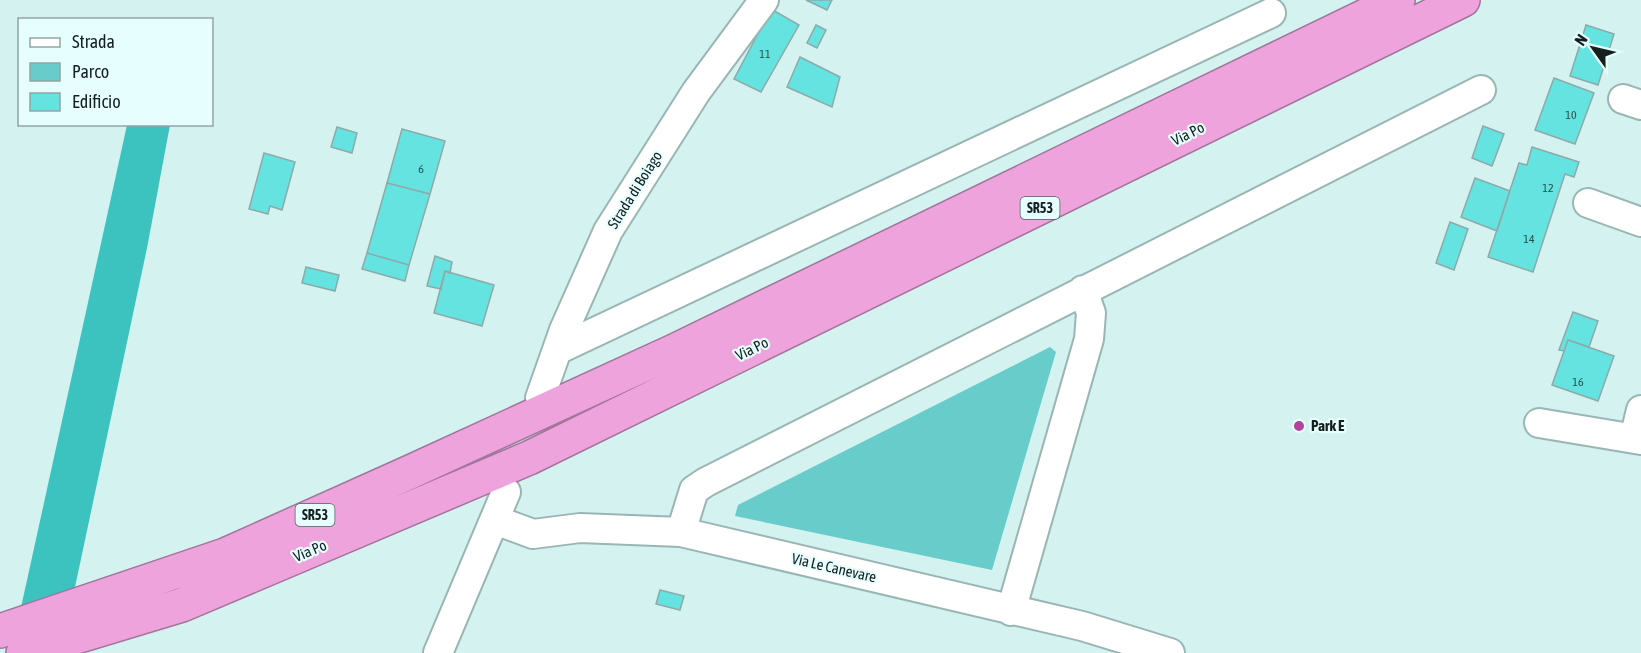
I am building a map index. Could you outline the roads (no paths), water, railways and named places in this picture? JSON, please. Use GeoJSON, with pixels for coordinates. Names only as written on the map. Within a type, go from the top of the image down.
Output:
{"type":"FeatureCollection","features":[{"type":"Feature","properties":{"kind":"highway","name":"Via Po"},"geometry":{"type":"LineString","coordinates":[[0,631],[225,555],[408,473],[663,356],[1398,0]]}},
{"type":"Feature","properties":{"kind":"highway","name":"Via Po"},"geometry":{"type":"LineString","coordinates":[[23,653],[182,605],[529,458],[1463,0]]}},
{"type":"Feature","properties":{"kind":"street","name":"Strada di Boiago"},"geometry":{"type":"LineString","coordinates":[[540,398],[557,350],[608,231],[696,92],[764,0]]}},
{"type":"Feature","properties":{"kind":"street"},"geometry":{"type":"LineString","coordinates":[[557,350],[1270,13]]}},
{"type":"Feature","properties":{"kind":"street"},"geometry":{"type":"LineString","coordinates":[[681,532],[694,490],[706,482],[1481,90]]}},
{"type":"Feature","properties":{"kind":"street"},"geometry":{"type":"LineString","coordinates":[[1588,203],[1641,222]]}},
{"type":"Feature","properties":{"kind":"street"},"geometry":{"type":"LineString","coordinates":[[1011,611],[1089,339],[1091,313],[1083,290]]}},
{"type":"Feature","properties":{"kind":"street"},"geometry":{"type":"LineString","coordinates":[[1539,423],[1638,440],[1641,410]]}},
{"type":"Feature","properties":{"kind":"street"},"geometry":{"type":"LineString","coordinates":[[438,653],[506,492]]}},
{"type":"Feature","properties":{"kind":"street","name":"Via Le Canevare"},"geometry":{"type":"LineString","coordinates":[[495,520],[533,534],[580,528],[681,532],[1011,611],[1106,643],[1170,653]]}},
{"type":"Feature","properties":{"kind":"place","name":"Park E"},"geometry":{"type":"Point","coordinates":[1299,426]}}]}
